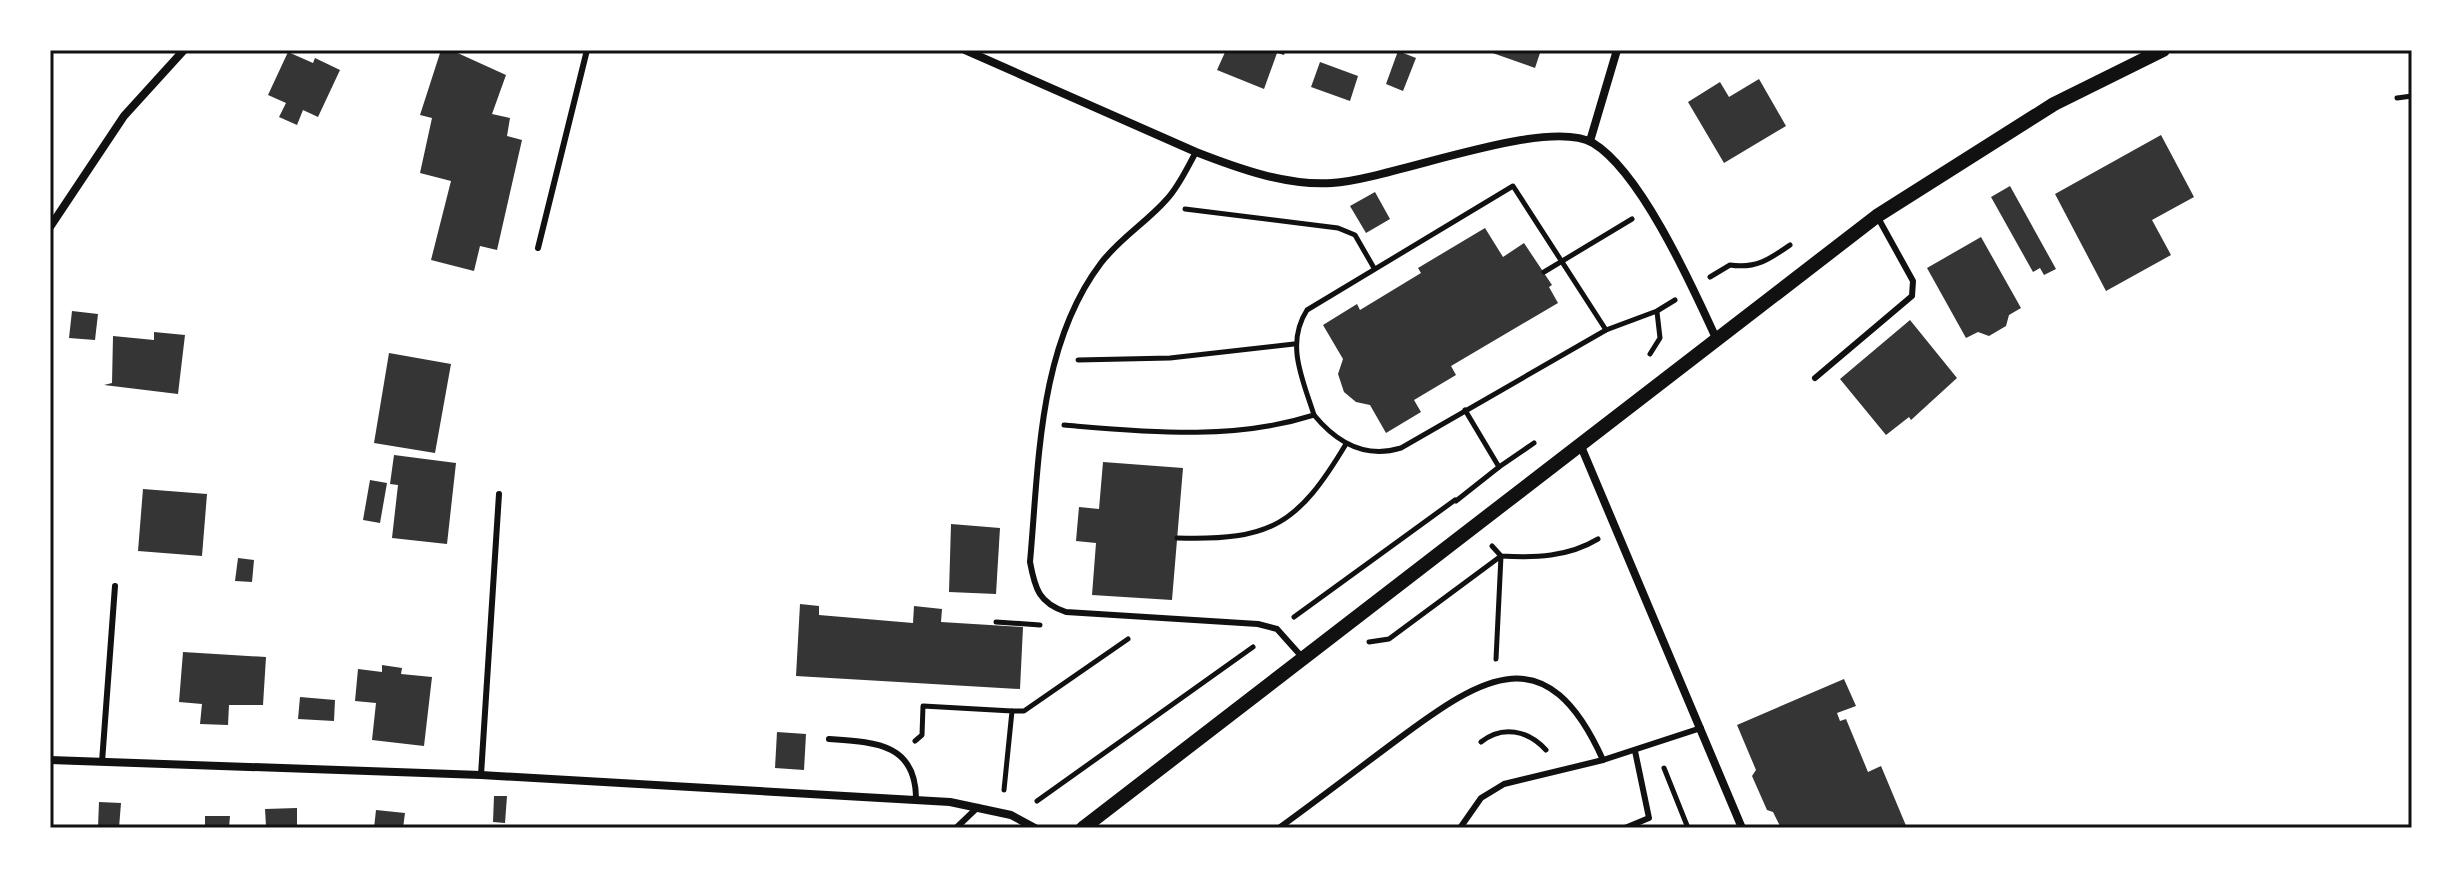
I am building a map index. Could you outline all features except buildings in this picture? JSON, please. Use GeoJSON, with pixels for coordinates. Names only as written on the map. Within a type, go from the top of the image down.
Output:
{"type":"FeatureCollection","features":[{"type":"Feature","properties":{"kind":"street"},"geometry":{"type":"LineString","coordinates":[[50,227],[124,116],[184,50]]}},
{"type":"Feature","properties":{"kind":"street"},"geometry":{"type":"LineString","coordinates":[[965,50],[1196,152],[1263,174],[1328,183],[1359,180],[1538,136],[1590,141],[1605,152],[1650,208],[1716,338]]}},
{"type":"Feature","properties":{"kind":"street"},"geometry":{"type":"LineString","coordinates":[[1590,141],[1617,50]]}},
{"type":"Feature","properties":{"kind":"street"},"geometry":{"type":"LineString","coordinates":[[1083,828],[1877,216],[2054,104],[2163,50]]}},
{"type":"Feature","properties":{"kind":"street"},"geometry":{"type":"LineString","coordinates":[[1580,444],[1742,828]]}},
{"type":"Feature","properties":{"kind":"street"},"geometry":{"type":"LineString","coordinates":[[50,760],[481,775],[916,801],[978,807],[1011,815],[1035,828]]}},
{"type":"Feature","properties":{"kind":"lane"},"geometry":{"type":"LineString","coordinates":[[538,248],[587,50]]}},
{"type":"Feature","properties":{"kind":"lane"},"geometry":{"type":"LineString","coordinates":[[1196,152],[1174,192],[1110,253],[1082,291],[1057,360],[1043,423],[1030,562],[1038,595],[1048,606],[1066,612],[1258,624],[1277,629],[1303,658]]}},
{"type":"Feature","properties":{"kind":"lane"},"geometry":{"type":"LineString","coordinates":[[1815,378],[1912,296],[1913,281],[1877,216]]}},
{"type":"Feature","properties":{"kind":"lane"},"geometry":{"type":"LineString","coordinates":[[481,775],[499,494]]}},
{"type":"Feature","properties":{"kind":"lane"},"geometry":{"type":"LineString","coordinates":[[102,762],[115,586]]}},
{"type":"Feature","properties":{"kind":"lane"},"geometry":{"type":"LineString","coordinates":[[1279,828],[1440,708],[1479,685],[1495,680],[1519,680],[1560,694],[1577,709],[1603,760]]}},
{"type":"Feature","properties":{"kind":"lane"},"geometry":{"type":"LineString","coordinates":[[1460,828],[1481,798],[1504,784],[1635,751],[1701,728]]}},
{"type":"Feature","properties":{"kind":"lane"},"geometry":{"type":"LineString","coordinates":[[829,739],[870,741],[899,754],[915,774],[916,801]]}},
{"type":"Feature","properties":{"kind":"lane"},"geometry":{"type":"LineString","coordinates":[[1625,828],[1649,818],[1635,751]]}},
{"type":"Feature","properties":{"kind":"lane"},"geometry":{"type":"LineString","coordinates":[[956,828],[978,807]]}},
{"type":"Feature","properties":{"kind":"path"},"geometry":{"type":"LineString","coordinates":[[2397,98],[2412,96]]}},
{"type":"Feature","properties":{"kind":"path"},"geometry":{"type":"LineString","coordinates":[[1606,330],[1513,186],[1307,310],[1297,324],[1294,344],[1314,415],[1328,433],[1367,453],[1401,448],[1606,330],[1657,311],[1693,288]]}},
{"type":"Feature","properties":{"kind":"path"},"geometry":{"type":"LineString","coordinates":[[1544,272],[1650,208]]}},
{"type":"Feature","properties":{"kind":"path"},"geometry":{"type":"LineString","coordinates":[[1192,212],[1338,228],[1355,235],[1374,268]]}},
{"type":"Feature","properties":{"kind":"path"},"geometry":{"type":"LineString","coordinates":[[1643,363],[1660,338],[1657,311]]}},
{"type":"Feature","properties":{"kind":"path"},"geometry":{"type":"LineString","coordinates":[[1057,360],[1170,358],[1294,344]]}},
{"type":"Feature","properties":{"kind":"path"},"geometry":{"type":"LineString","coordinates":[[1043,423],[1176,434],[1285,425],[1314,415]]}},
{"type":"Feature","properties":{"kind":"path"},"geometry":{"type":"LineString","coordinates":[[1499,467],[1535,442]]}},
{"type":"Feature","properties":{"kind":"path"},"geometry":{"type":"LineString","coordinates":[[1177,538],[1224,539],[1284,521],[1320,487],[1346,444]]}},
{"type":"Feature","properties":{"kind":"path"},"geometry":{"type":"LineString","coordinates":[[1012,711],[1004,798],[1030,803],[1047,797],[1455,500]]}},
{"type":"Feature","properties":{"kind":"path"},"geometry":{"type":"LineString","coordinates":[[1594,542],[1600,557]]}},
{"type":"Feature","properties":{"kind":"path"},"geometry":{"type":"LineString","coordinates":[[1366,643],[1389,639],[1501,556],[1495,680]]}},
{"type":"Feature","properties":{"kind":"path"},"geometry":{"type":"LineString","coordinates":[[996,622],[1044,625]]}},
{"type":"Feature","properties":{"kind":"path"},"geometry":{"type":"LineString","coordinates":[[899,754],[922,735],[923,706],[1024,711],[1140,631]]}},
{"type":"Feature","properties":{"kind":"path"},"geometry":{"type":"LineString","coordinates":[[1481,742],[1497,733],[1517,732],[1542,745],[1560,771]]}},
{"type":"Feature","properties":{"kind":"path"},"geometry":{"type":"LineString","coordinates":[[1654,745],[1688,828]]}},
{"type":"Feature","properties":{"kind":"path"},"geometry":{"type":"LineString","coordinates":[[1011,815],[1017,801]]}}]}
